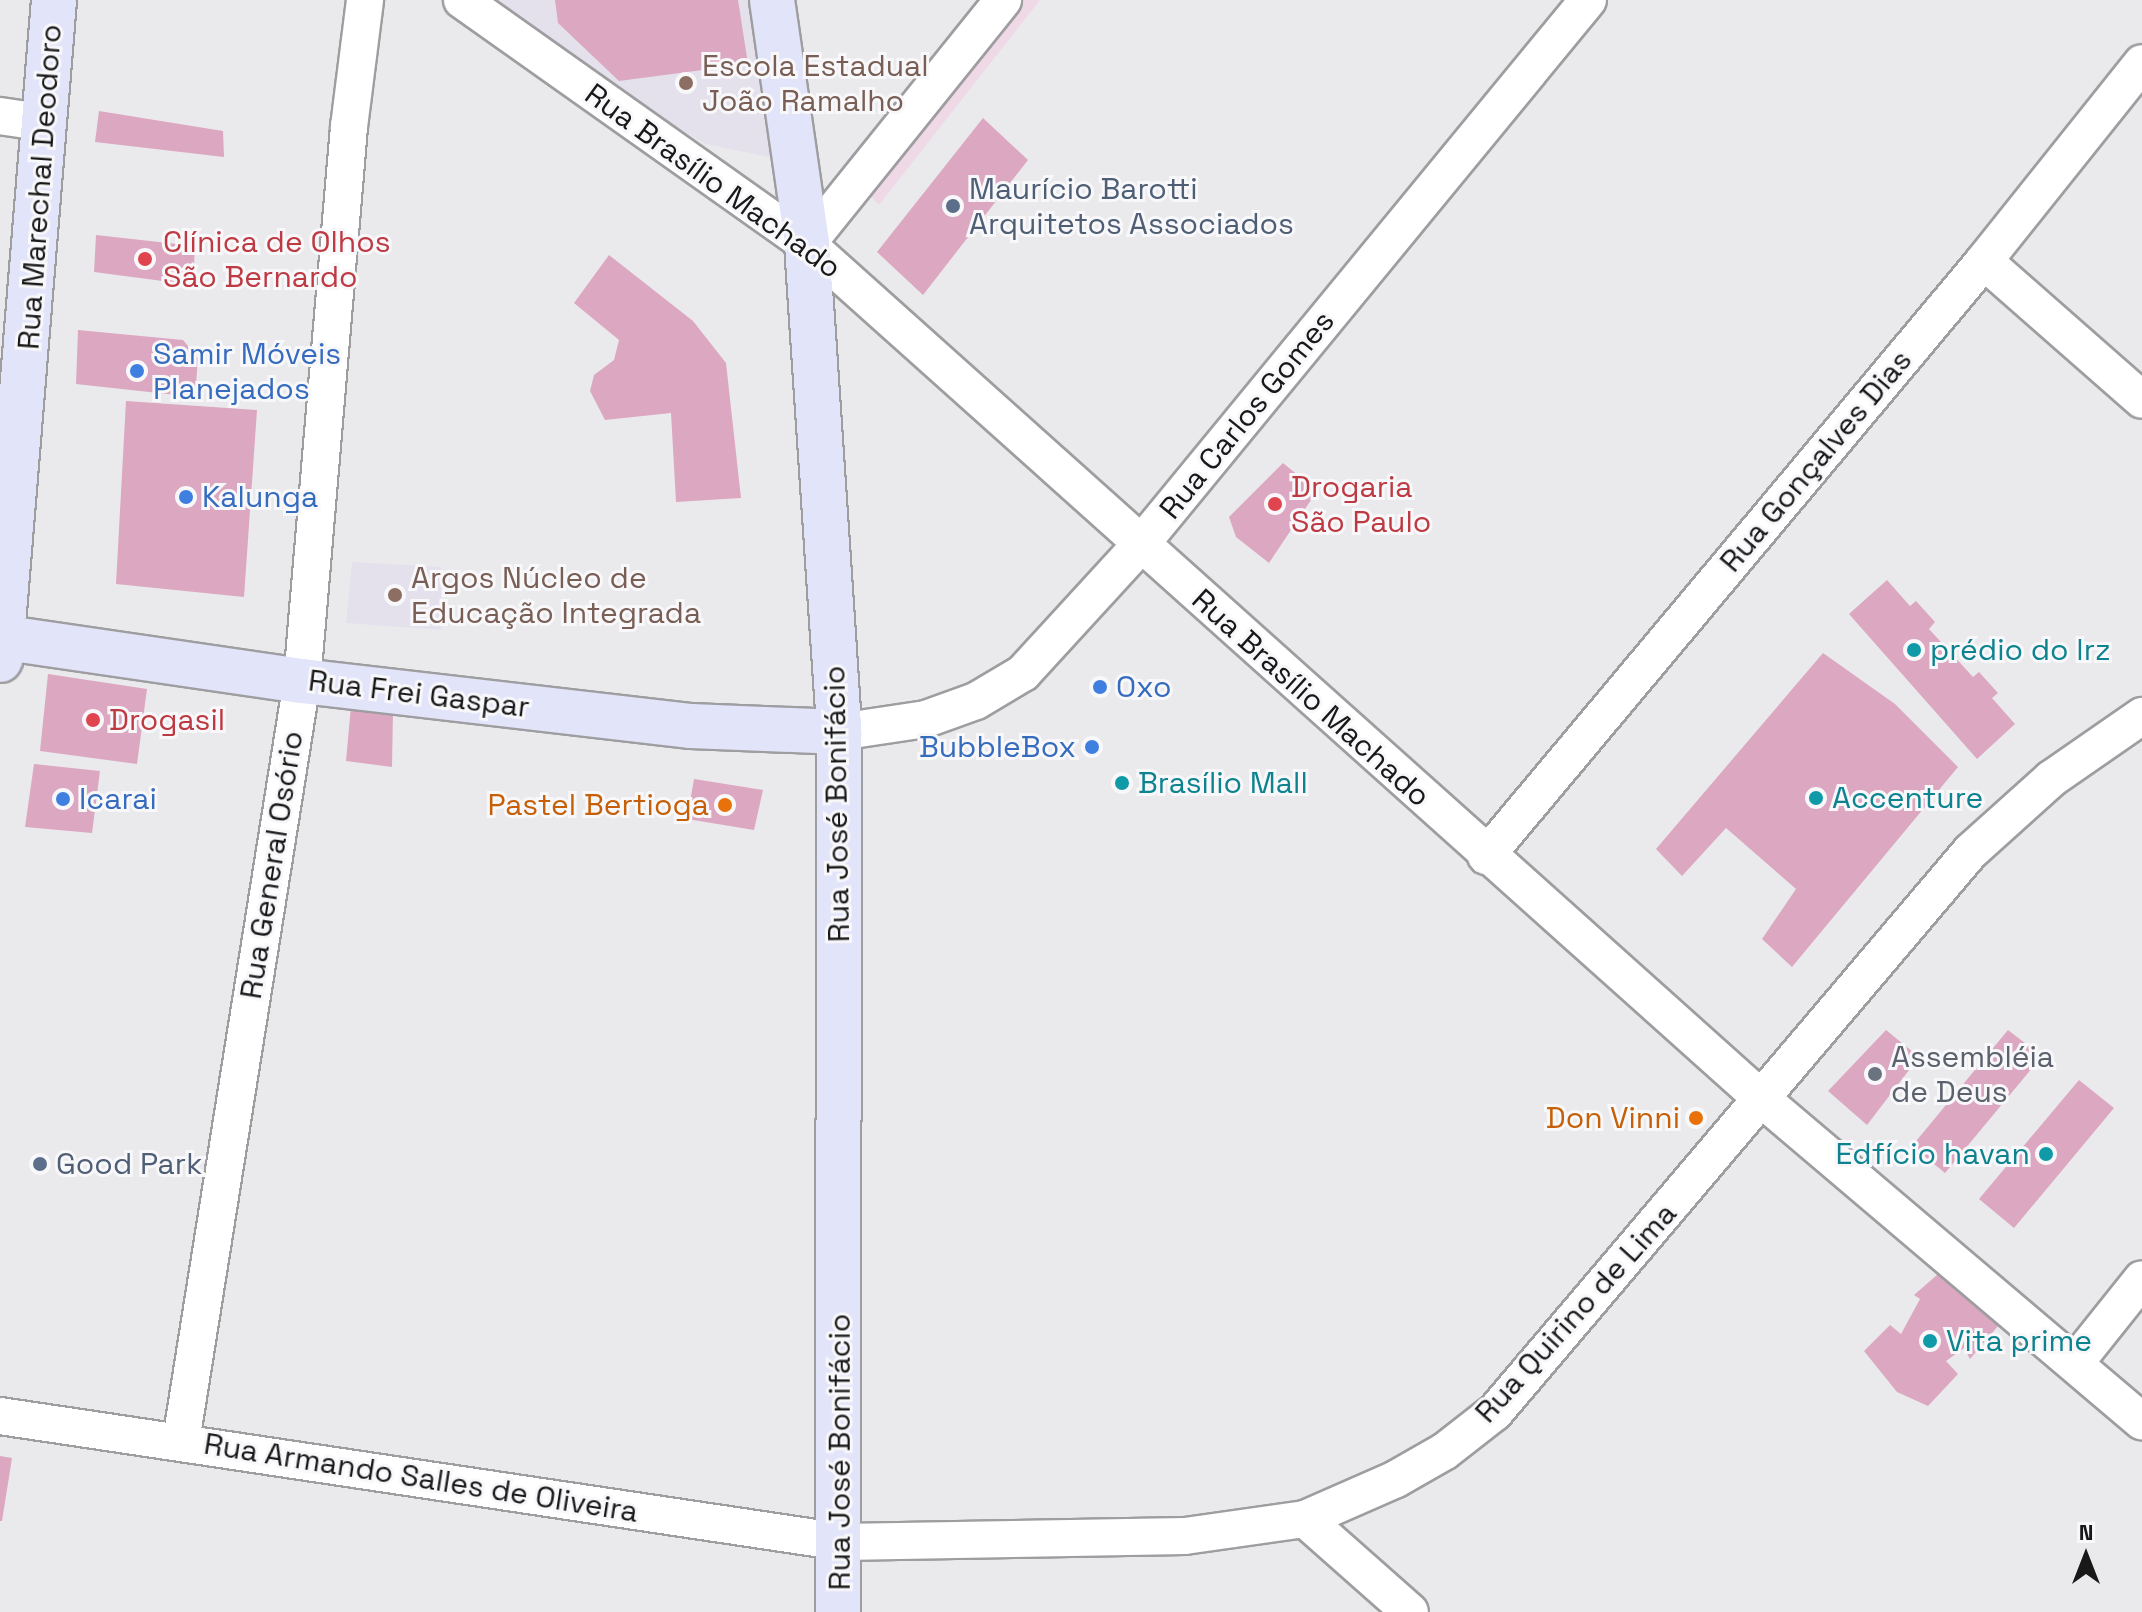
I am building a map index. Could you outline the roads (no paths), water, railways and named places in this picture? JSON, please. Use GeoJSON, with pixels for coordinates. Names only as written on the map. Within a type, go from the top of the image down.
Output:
{"type":"FeatureCollection","features":[{"type":"Feature","properties":{"kind":"street","name":"Rua Marechal Deodoro"},"geometry":{"type":"LineString","coordinates":[[1,645],[47,123],[54,0]]}},
{"type":"Feature","properties":{"kind":"street","name":"Rua General Osório"},"geometry":{"type":"LineString","coordinates":[[181,1441],[302,681],[349,127],[365,0]]}},
{"type":"Feature","properties":{"kind":"street","name":"Rua Brasílio Machado"},"geometry":{"type":"LineString","coordinates":[[462,0],[807,244],[1486,856],[1763,1100],[2142,1421]]}},
{"type":"Feature","properties":{"kind":"street","name":"Rua José Bonifácio"},"geometry":{"type":"LineString","coordinates":[[772,0],[807,244],[839,732],[842,1542],[838,1612]]}},
{"type":"Feature","properties":{"kind":"street"},"geometry":{"type":"LineString","coordinates":[[807,244],[1003,0]]}},
{"type":"Feature","properties":{"kind":"street","name":"Rua Carlos Gomes"},"geometry":{"type":"LineString","coordinates":[[839,732],[926,719],[976,701],[1023,673],[1141,544],[1588,0]]}},
{"type":"Feature","properties":{"kind":"street","name":"Rua Gonçalves Dias"},"geometry":{"type":"LineString","coordinates":[[1486,856],[1984,261],[2142,63]]}},
{"type":"Feature","properties":{"kind":"street"},"geometry":{"type":"LineString","coordinates":[[0,116],[47,123]]}},
{"type":"Feature","properties":{"kind":"street"},"geometry":{"type":"LineString","coordinates":[[1984,261],[2142,400]]}},
{"type":"Feature","properties":{"kind":"street","name":"Rua Frei Gaspar"},"geometry":{"type":"LineString","coordinates":[[1,645],[691,726],[839,732]]}},
{"type":"Feature","properties":{"kind":"street","name":"Rua Quirino de Lima"},"geometry":{"type":"LineString","coordinates":[[842,1542],[1185,1536],[1305,1519],[1396,1479],[1445,1451],[1495,1412],[1763,1100],[1978,843],[2080,756],[2142,716]]}},
{"type":"Feature","properties":{"kind":"street"},"geometry":{"type":"LineString","coordinates":[[2075,1363],[2142,1279]]}},
{"type":"Feature","properties":{"kind":"street","name":"Rua Armando Salles de Oliveira"},"geometry":{"type":"LineString","coordinates":[[0,1416],[842,1542]]}},
{"type":"Feature","properties":{"kind":"street"},"geometry":{"type":"LineString","coordinates":[[1305,1519],[1410,1612]]}},
{"type":"Feature","properties":{"kind":"place","name":"Escola Estadual João Ramalho"},"geometry":{"type":"Point","coordinates":[686,83]}},
{"type":"Feature","properties":{"kind":"place","name":"Maurício Barotti Arquitetos Associados"},"geometry":{"type":"Point","coordinates":[953,206]}},
{"type":"Feature","properties":{"kind":"place","name":"Clínica de Olhos São Bernardo"},"geometry":{"type":"Point","coordinates":[145,259]}},
{"type":"Feature","properties":{"kind":"place","name":"Samir Móveis Planejados"},"geometry":{"type":"Point","coordinates":[137,371]}},
{"type":"Feature","properties":{"kind":"place","name":"Kalunga"},"geometry":{"type":"Point","coordinates":[186,497]}},
{"type":"Feature","properties":{"kind":"place","name":"Drogaria São Paulo"},"geometry":{"type":"Point","coordinates":[1275,504]}},
{"type":"Feature","properties":{"kind":"place","name":"Argos Núcleo de Educação Integrada"},"geometry":{"type":"Point","coordinates":[395,595]}},
{"type":"Feature","properties":{"kind":"place","name":"prédio do lrz"},"geometry":{"type":"Point","coordinates":[1914,650]}},
{"type":"Feature","properties":{"kind":"place","name":"Oxo"},"geometry":{"type":"Point","coordinates":[1100,687]}},
{"type":"Feature","properties":{"kind":"place","name":"Drogasil"},"geometry":{"type":"Point","coordinates":[93,720]}},
{"type":"Feature","properties":{"kind":"place","name":"BubbleBox"},"geometry":{"type":"Point","coordinates":[1092,747]}},
{"type":"Feature","properties":{"kind":"place","name":"Brasílio Mall"},"geometry":{"type":"Point","coordinates":[1122,783]}},
{"type":"Feature","properties":{"kind":"place","name":"Accenture"},"geometry":{"type":"Point","coordinates":[1816,798]}},
{"type":"Feature","properties":{"kind":"place","name":"Icarai"},"geometry":{"type":"Point","coordinates":[63,799]}},
{"type":"Feature","properties":{"kind":"place","name":"Pastel Bertioga"},"geometry":{"type":"Point","coordinates":[725,805]}},
{"type":"Feature","properties":{"kind":"place","name":"Assembléia de Deus"},"geometry":{"type":"Point","coordinates":[1875,1074]}},
{"type":"Feature","properties":{"kind":"place","name":"Don Vinni"},"geometry":{"type":"Point","coordinates":[1696,1118]}},
{"type":"Feature","properties":{"kind":"place","name":"Edfício havan"},"geometry":{"type":"Point","coordinates":[2046,1154]}},
{"type":"Feature","properties":{"kind":"place","name":"Good Park"},"geometry":{"type":"Point","coordinates":[40,1164]}},
{"type":"Feature","properties":{"kind":"place","name":"Vita prime"},"geometry":{"type":"Point","coordinates":[1930,1341]}}]}
